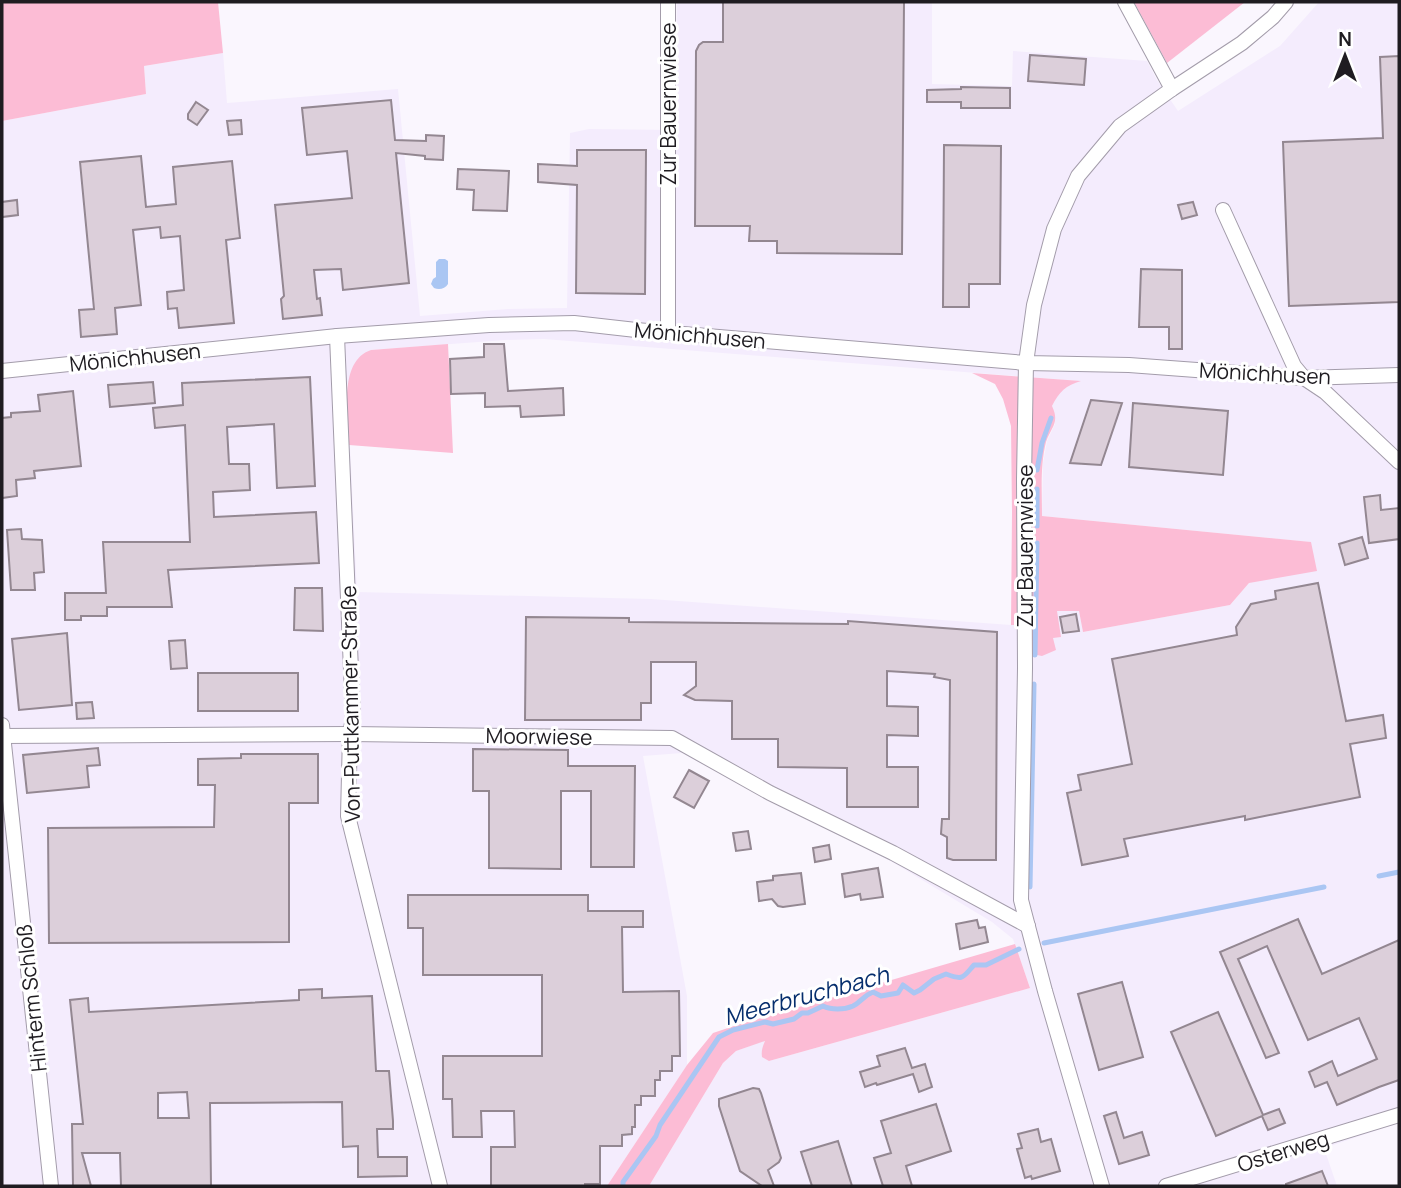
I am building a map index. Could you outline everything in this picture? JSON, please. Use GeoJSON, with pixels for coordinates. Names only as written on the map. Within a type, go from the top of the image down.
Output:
{"type":"FeatureCollection","features":[{"type":"Feature","properties":{"kind":"street","name":"Zur Bauernwiese"},"geometry":{"type":"LineString","coordinates":[[668,2],[668,333]]}},
{"type":"Feature","properties":{"kind":"street"},"geometry":{"type":"LineString","coordinates":[[1125,2],[1171,89]]}},
{"type":"Feature","properties":{"kind":"street","name":"Zur Bauernwiese"},"geometry":{"type":"LineString","coordinates":[[1102,1186],[1021,900],[1025,668],[1024,479],[1027,363],[1034,306],[1054,229],[1078,176],[1119,126],[1242,43],[1286,2]]}},
{"type":"Feature","properties":{"kind":"street"},"geometry":{"type":"LineString","coordinates":[[1223,210],[1294,366],[1304,378],[1325,392],[1399,462]]}},
{"type":"Feature","properties":{"kind":"street","name":"Mönichhusen"},"geometry":{"type":"LineString","coordinates":[[2,371],[337,336],[489,325],[574,323],[1027,363],[1129,365],[1304,378],[1399,375]]}},
{"type":"Feature","properties":{"kind":"street","name":"Von-Puttkammer-Straße"},"geometry":{"type":"LineString","coordinates":[[337,336],[353,718],[350,734],[348,816],[440,1186]]}},
{"type":"Feature","properties":{"kind":"street","name":"Moorwiese"},"geometry":{"type":"LineString","coordinates":[[2,730],[672,738],[770,793],[893,853],[1028,926]]}},
{"type":"Feature","properties":{"kind":"street","name":"Hinterm Schloß"},"geometry":{"type":"LineString","coordinates":[[2,730],[51,1186]]}},
{"type":"Feature","properties":{"kind":"street","name":"Osterweg"},"geometry":{"type":"LineString","coordinates":[[1166,1186],[1399,1115]]}},
{"type":"Feature","properties":{"kind":"shaded area"},"geometry":{"type":"Polygon","coordinates":[[[2,2],[218,2],[223,53],[144,66],[146,94],[2,121],[2,2]]]}},
{"type":"Feature","properties":{"kind":"shaded area"},"geometry":{"type":"Polygon","coordinates":[[[677,2],[932,2],[932,84],[1012,86],[1013,51],[1147,61],[1178,111],[1280,46],[1319,2],[1399,2],[1399,1123],[1324,1148],[1337,1186],[649,1186],[723,1063],[736,1051],[777,1036],[769,1061],[1030,988],[1013,939],[992,922],[889,860],[682,753],[643,756],[687,996],[687,1065],[607,1186],[2,1186],[2,121],[146,94],[144,66],[223,53],[227,103],[398,89],[420,316],[508,309],[567,308],[570,133],[589,129],[675,130],[677,2]],[[544,339],[371,350],[347,385],[357,592],[651,599],[1028,625],[1042,656],[1053,638],[1056,611],[1079,611],[1083,632],[1230,605],[1249,583],[1310,542],[1042,516],[1043,463],[1047,441],[1055,424],[1052,406],[1058,394],[1079,381],[544,339]]]}},
{"type":"Feature","properties":{"kind":"shaded area"},"geometry":{"type":"Polygon","coordinates":[[[1134,2],[1245,2],[1167,63],[1134,2]]]}},
{"type":"Feature","properties":{"kind":"shaded area"},"geometry":{"type":"Polygon","coordinates":[[[448,344],[453,453],[349,445],[347,391],[349,378],[361,356],[371,350],[448,344]]]}},
{"type":"Feature","properties":{"kind":"shaded area"},"geometry":{"type":"Polygon","coordinates":[[[972,373],[1081,381],[1064,390],[1052,406],[1055,421],[1046,442],[1043,460],[1042,516],[1311,542],[1317,571],[1249,583],[1230,605],[1083,632],[1079,611],[1057,611],[1061,637],[1053,638],[1056,650],[1042,656],[1032,654],[1028,625],[1011,625],[1011,426],[1003,399],[995,384],[972,373]]]}},
{"type":"Feature","properties":{"kind":"shaded area"},"geometry":{"type":"Polygon","coordinates":[[[1015,944],[1030,988],[769,1061],[762,1057],[765,1041],[736,1051],[723,1063],[649,1186],[607,1186],[687,1065],[713,1033],[1015,944]]]}},
{"type":"Feature","properties":{"kind":"water"},"geometry":{"type":"Polygon","coordinates":[[[439,259],[448,261],[448,284],[440,289],[431,284],[436,277],[436,262],[439,259]]]}},
{"type":"Feature","properties":{"kind":"building"},"geometry":{"type":"Polygon","coordinates":[[[723,2],[904,2],[902,254],[777,253],[777,241],[749,241],[750,226],[695,226],[696,51],[703,42],[723,42],[723,2]]]}},
{"type":"Feature","properties":{"kind":"building"},"geometry":{"type":"Polygon","coordinates":[[[1030,55],[1086,59],[1084,85],[1028,81],[1030,55]]]}},
{"type":"Feature","properties":{"kind":"building"},"geometry":{"type":"Polygon","coordinates":[[[1399,56],[1399,302],[1289,306],[1283,142],[1383,138],[1380,57],[1399,56]]]}},
{"type":"Feature","properties":{"kind":"building"},"geometry":{"type":"Polygon","coordinates":[[[961,87],[1010,88],[1010,108],[961,108],[961,102],[927,102],[927,90],[961,87]]]}},
{"type":"Feature","properties":{"kind":"building"},"geometry":{"type":"Polygon","coordinates":[[[391,100],[395,140],[426,141],[426,135],[444,136],[443,160],[396,153],[409,283],[343,290],[341,269],[314,270],[317,299],[320,298],[322,315],[283,319],[281,299],[284,296],[275,205],[352,198],[347,151],[307,155],[302,108],[391,100]]]}},
{"type":"Feature","properties":{"kind":"building"},"geometry":{"type":"Polygon","coordinates":[[[196,102],[208,110],[197,125],[188,119],[188,114],[196,102]]]}},
{"type":"Feature","properties":{"kind":"building"},"geometry":{"type":"Polygon","coordinates":[[[241,120],[242,134],[229,135],[227,121],[241,120]]]}},
{"type":"Feature","properties":{"kind":"building"},"geometry":{"type":"Polygon","coordinates":[[[944,145],[1001,146],[1000,284],[969,284],[969,307],[943,307],[944,145]]]}},
{"type":"Feature","properties":{"kind":"building"},"geometry":{"type":"Polygon","coordinates":[[[577,150],[646,150],[645,294],[576,293],[577,185],[538,182],[538,164],[577,166],[577,150]]]}},
{"type":"Feature","properties":{"kind":"building"},"geometry":{"type":"Polygon","coordinates":[[[141,156],[146,207],[176,204],[173,167],[232,161],[240,238],[226,240],[234,323],[179,328],[177,308],[168,309],[167,292],[184,290],[180,236],[161,238],[160,227],[133,230],[141,305],[115,308],[117,334],[81,337],[79,310],[94,309],[80,162],[141,156]]]}},
{"type":"Feature","properties":{"kind":"building"},"geometry":{"type":"Polygon","coordinates":[[[458,169],[509,171],[507,211],[473,210],[474,190],[457,189],[458,169]]]}},
{"type":"Feature","properties":{"kind":"building"},"geometry":{"type":"Polygon","coordinates":[[[17,200],[18,215],[2,217],[2,202],[17,200]]]}},
{"type":"Feature","properties":{"kind":"building"},"geometry":{"type":"Polygon","coordinates":[[[1193,202],[1197,215],[1182,219],[1178,205],[1193,202]]]}},
{"type":"Feature","properties":{"kind":"building"},"geometry":{"type":"Polygon","coordinates":[[[1141,269],[1182,270],[1182,349],[1169,349],[1169,327],[1139,327],[1141,269]]]}},
{"type":"Feature","properties":{"kind":"building"},"geometry":{"type":"Polygon","coordinates":[[[484,344],[504,344],[508,391],[563,388],[564,415],[521,417],[520,406],[485,407],[485,393],[451,394],[450,359],[484,357],[484,344]]]}},
{"type":"Feature","properties":{"kind":"building"},"geometry":{"type":"Polygon","coordinates":[[[310,377],[315,486],[277,488],[274,424],[227,427],[229,464],[249,464],[250,490],[213,492],[214,517],[316,512],[319,563],[168,570],[172,607],[107,607],[107,616],[81,616],[81,620],[65,620],[65,593],[106,593],[103,542],[190,542],[185,425],[155,428],[153,408],[183,405],[182,383],[310,377]]]}},
{"type":"Feature","properties":{"kind":"building"},"geometry":{"type":"Polygon","coordinates":[[[153,382],[155,403],[110,407],[108,385],[153,382]]]}},
{"type":"Feature","properties":{"kind":"building"},"geometry":{"type":"Polygon","coordinates":[[[73,391],[81,466],[34,471],[35,478],[16,480],[17,496],[2,498],[2,418],[11,417],[11,413],[40,411],[38,395],[73,391]]]}},
{"type":"Feature","properties":{"kind":"building"},"geometry":{"type":"Polygon","coordinates":[[[1091,400],[1122,403],[1101,465],[1070,463],[1091,400]]]}},
{"type":"Feature","properties":{"kind":"building"},"geometry":{"type":"Polygon","coordinates":[[[1133,403],[1228,411],[1223,475],[1129,467],[1133,403]]]}},
{"type":"Feature","properties":{"kind":"building"},"geometry":{"type":"Polygon","coordinates":[[[1380,495],[1381,510],[1399,508],[1399,539],[1369,543],[1364,497],[1380,495]]]}},
{"type":"Feature","properties":{"kind":"building"},"geometry":{"type":"Polygon","coordinates":[[[21,529],[22,539],[42,540],[44,572],[34,573],[35,590],[11,590],[7,530],[21,529]]]}},
{"type":"Feature","properties":{"kind":"building"},"geometry":{"type":"Polygon","coordinates":[[[1362,537],[1368,558],[1345,565],[1339,544],[1362,537]]]}},
{"type":"Feature","properties":{"kind":"building"},"geometry":{"type":"Polygon","coordinates":[[[1318,583],[1346,721],[1383,715],[1386,738],[1350,744],[1360,797],[1245,820],[1245,816],[1124,839],[1128,856],[1082,865],[1067,793],[1081,790],[1078,775],[1132,764],[1112,659],[1237,635],[1236,627],[1251,604],[1276,599],[1275,591],[1318,583]]]}},
{"type":"Feature","properties":{"kind":"building"},"geometry":{"type":"Polygon","coordinates":[[[295,588],[322,588],[323,631],[294,630],[295,588]]]}},
{"type":"Feature","properties":{"kind":"building"},"geometry":{"type":"Polygon","coordinates":[[[1076,614],[1079,631],[1063,633],[1060,617],[1076,614]]]}},
{"type":"Feature","properties":{"kind":"building"},"geometry":{"type":"Polygon","coordinates":[[[526,617],[629,618],[629,622],[848,624],[848,621],[997,632],[996,860],[947,858],[947,837],[941,834],[942,819],[949,819],[950,680],[934,677],[935,674],[887,671],[887,706],[918,707],[918,736],[887,735],[887,767],[918,767],[918,807],[847,807],[847,768],[778,767],[778,739],[732,739],[732,701],[695,700],[684,695],[696,686],[696,662],[651,662],[651,703],[641,703],[641,720],[525,720],[526,617]]]}},
{"type":"Feature","properties":{"kind":"building"},"geometry":{"type":"Polygon","coordinates":[[[67,633],[72,705],[19,710],[12,639],[67,633]]]}},
{"type":"Feature","properties":{"kind":"building"},"geometry":{"type":"Polygon","coordinates":[[[185,640],[187,668],[171,669],[169,641],[185,640]]]}},
{"type":"Feature","properties":{"kind":"building"},"geometry":{"type":"Polygon","coordinates":[[[198,673],[298,673],[298,711],[198,711],[198,673]]]}},
{"type":"Feature","properties":{"kind":"building"},"geometry":{"type":"Polygon","coordinates":[[[92,702],[94,718],[77,719],[76,703],[92,702]]]}},
{"type":"Feature","properties":{"kind":"building"},"geometry":{"type":"Polygon","coordinates":[[[98,748],[100,765],[87,766],[89,787],[27,793],[23,755],[98,748]]]}},
{"type":"Feature","properties":{"kind":"building"},"geometry":{"type":"Polygon","coordinates":[[[473,749],[568,750],[568,766],[635,766],[634,867],[591,867],[591,791],[561,791],[561,869],[489,868],[489,791],[473,791],[473,749]]]}},
{"type":"Feature","properties":{"kind":"building"},"geometry":{"type":"Polygon","coordinates":[[[241,754],[318,754],[318,803],[289,803],[289,942],[49,943],[48,828],[214,827],[215,785],[198,785],[198,759],[241,758],[241,754]]]}},
{"type":"Feature","properties":{"kind":"building"},"geometry":{"type":"Polygon","coordinates":[[[689,770],[709,781],[694,808],[674,797],[689,770]]]}},
{"type":"Feature","properties":{"kind":"building"},"geometry":{"type":"Polygon","coordinates":[[[748,831],[751,849],[736,851],[733,833],[748,831]]]}},
{"type":"Feature","properties":{"kind":"building"},"geometry":{"type":"Polygon","coordinates":[[[829,845],[831,859],[815,862],[813,848],[829,845]]]}},
{"type":"Feature","properties":{"kind":"building"},"geometry":{"type":"Polygon","coordinates":[[[878,868],[883,897],[861,900],[860,894],[845,897],[842,874],[878,868]]]}},
{"type":"Feature","properties":{"kind":"building"},"geometry":{"type":"Polygon","coordinates":[[[801,873],[805,904],[783,907],[778,906],[772,899],[759,901],[757,882],[773,880],[773,876],[801,873]]]}},
{"type":"Feature","properties":{"kind":"building"},"geometry":{"type":"Polygon","coordinates":[[[408,895],[588,895],[588,911],[643,911],[643,927],[622,927],[623,992],[679,991],[680,1056],[672,1056],[672,1071],[660,1071],[660,1080],[655,1080],[655,1096],[641,1096],[641,1105],[635,1105],[635,1127],[632,1127],[632,1134],[622,1135],[622,1146],[600,1146],[600,1184],[491,1186],[491,1147],[515,1147],[514,1111],[481,1111],[482,1137],[453,1137],[452,1099],[443,1099],[443,1056],[542,1056],[542,975],[423,975],[423,928],[408,928],[408,895]]]}},
{"type":"Feature","properties":{"kind":"building"},"geometry":{"type":"Polygon","coordinates":[[[1298,919],[1322,974],[1399,940],[1399,1080],[1337,1105],[1327,1082],[1315,1087],[1309,1072],[1332,1061],[1338,1076],[1377,1059],[1359,1018],[1308,1040],[1267,946],[1238,959],[1279,1053],[1266,1058],[1220,952],[1298,919]]]}},
{"type":"Feature","properties":{"kind":"building"},"geometry":{"type":"Polygon","coordinates":[[[977,920],[979,928],[985,927],[988,942],[960,949],[956,924],[977,920]]]}},
{"type":"Feature","properties":{"kind":"building"},"geometry":{"type":"Polygon","coordinates":[[[1122,982],[1143,1057],[1099,1070],[1078,994],[1122,982]]]}},
{"type":"Feature","properties":{"kind":"building"},"geometry":{"type":"Polygon","coordinates":[[[322,989],[322,998],[372,996],[376,1071],[389,1071],[393,1121],[393,1129],[377,1129],[378,1157],[407,1157],[407,1176],[358,1177],[358,1146],[343,1147],[342,1102],[210,1103],[211,1186],[121,1186],[120,1153],[82,1153],[91,1186],[73,1186],[72,1124],[83,1124],[70,1000],[88,998],[89,1012],[299,1000],[299,990],[322,989]],[[187,1092],[158,1093],[158,1118],[189,1118],[187,1092]]]}},
{"type":"Feature","properties":{"kind":"building"},"geometry":{"type":"Polygon","coordinates":[[[1218,1012],[1263,1115],[1279,1109],[1285,1123],[1268,1130],[1262,1116],[1216,1136],[1171,1032],[1218,1012]]]}},
{"type":"Feature","properties":{"kind":"building"},"geometry":{"type":"Polygon","coordinates":[[[905,1048],[912,1068],[925,1064],[932,1087],[919,1092],[913,1074],[865,1087],[860,1072],[880,1066],[877,1056],[905,1048]]]}},
{"type":"Feature","properties":{"kind":"building"},"geometry":{"type":"Polygon","coordinates":[[[753,1088],[759,1089],[761,1093],[781,1158],[768,1170],[774,1186],[762,1186],[740,1171],[719,1106],[719,1099],[753,1088]]]}},
{"type":"Feature","properties":{"kind":"building"},"geometry":{"type":"Polygon","coordinates":[[[936,1104],[951,1151],[906,1166],[912,1186],[883,1186],[874,1158],[891,1153],[881,1121],[936,1104]]]}},
{"type":"Feature","properties":{"kind":"building"},"geometry":{"type":"Polygon","coordinates":[[[1116,1112],[1124,1138],[1142,1132],[1149,1155],[1119,1164],[1104,1116],[1116,1112]]]}},
{"type":"Feature","properties":{"kind":"building"},"geometry":{"type":"Polygon","coordinates":[[[1038,1129],[1041,1142],[1051,1139],[1060,1171],[1032,1179],[1031,1176],[1025,1178],[1017,1149],[1022,1148],[1018,1134],[1038,1129]]]}},
{"type":"Feature","properties":{"kind":"building"},"geometry":{"type":"Polygon","coordinates":[[[838,1141],[852,1186],[812,1186],[801,1152],[838,1141]]]}},
{"type":"Feature","properties":{"kind":"building"},"geometry":{"type":"Polygon","coordinates":[[[1322,1171],[1328,1186],[1286,1186],[1286,1184],[1322,1171]]]}},
{"type":"Feature","properties":{"kind":"waterway"},"geometry":{"type":"LineString","coordinates":[[1037,470],[1042,443],[1051,418]]}},
{"type":"Feature","properties":{"kind":"waterway"},"geometry":{"type":"LineString","coordinates":[[1037,489],[1037,526]]}},
{"type":"Feature","properties":{"kind":"waterway"},"geometry":{"type":"LineString","coordinates":[[1035,655],[1037,543]]}},
{"type":"Feature","properties":{"kind":"waterway"},"geometry":{"type":"LineString","coordinates":[[1030,887],[1034,684]]}},
{"type":"Feature","properties":{"kind":"waterway","name":"Meerbruchbach"},"geometry":{"type":"LineString","coordinates":[[1379,876],[1399,872]]}},
{"type":"Feature","properties":{"kind":"waterway","name":"Meerbruchbach"},"geometry":{"type":"LineString","coordinates":[[1044,943],[1324,887]]}},
{"type":"Feature","properties":{"kind":"waterway","name":"Meerbruchbach"},"geometry":{"type":"LineString","coordinates":[[623,1186],[623,1182],[656,1136],[660,1125],[719,1037],[733,1030],[765,1022],[773,1024],[794,1019],[802,1013],[823,1006],[842,1009],[856,1004],[873,992],[881,996],[898,993],[903,985],[914,993],[934,979],[946,974],[963,977],[974,965],[986,965],[1019,949]]}}]}
